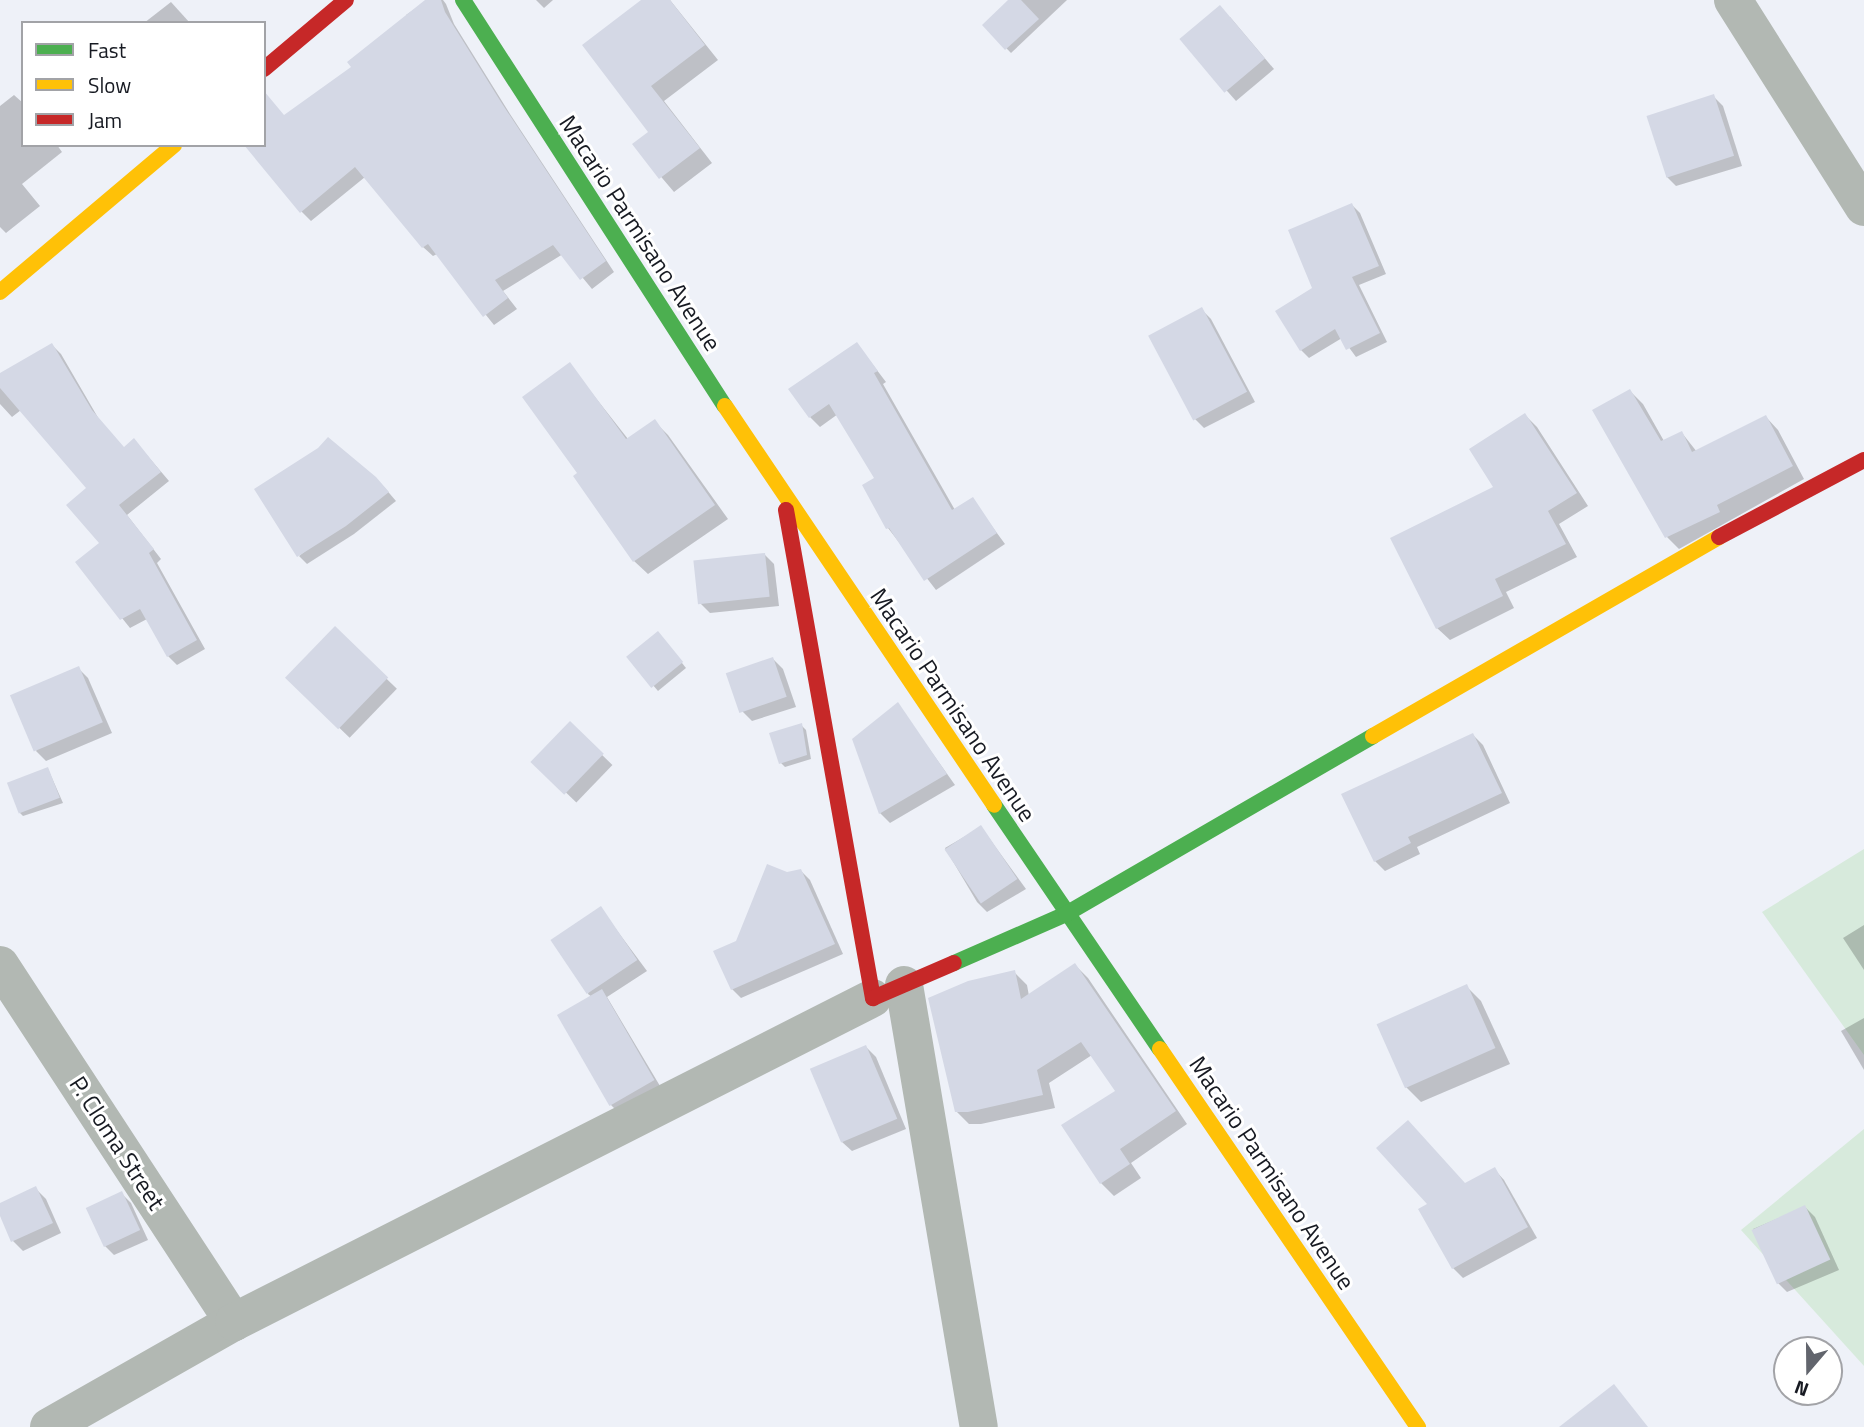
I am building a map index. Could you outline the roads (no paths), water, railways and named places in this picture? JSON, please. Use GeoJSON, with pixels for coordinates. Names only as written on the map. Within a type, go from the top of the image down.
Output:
{"type":"FeatureCollection","features":[{"type":"Feature","properties":{"kind":"street"},"geometry":{"type":"LineString","coordinates":[[266,67],[346,0]]}},
{"type":"Feature","properties":{"kind":"street","name":"Macario Parmisano Avenue"},"geometry":{"type":"LineString","coordinates":[[463,0],[783,495],[1418,1427]]}},
{"type":"Feature","properties":{"kind":"street"},"geometry":{"type":"LineString","coordinates":[[1733,0],[1864,207]]}},
{"type":"Feature","properties":{"kind":"street"},"geometry":{"type":"LineString","coordinates":[[0,292],[172,147]]}},
{"type":"Feature","properties":{"kind":"street"},"geometry":{"type":"LineString","coordinates":[[49,1427],[234,1322],[889,992],[1066,914],[1696,549],[1864,460]]}},
{"type":"Feature","properties":{"kind":"street"},"geometry":{"type":"LineString","coordinates":[[783,495],[979,1427]]}},
{"type":"Feature","properties":{"kind":"street","name":"P. Cloma Street"},"geometry":{"type":"LineString","coordinates":[[0,965],[234,1322]]}}]}
